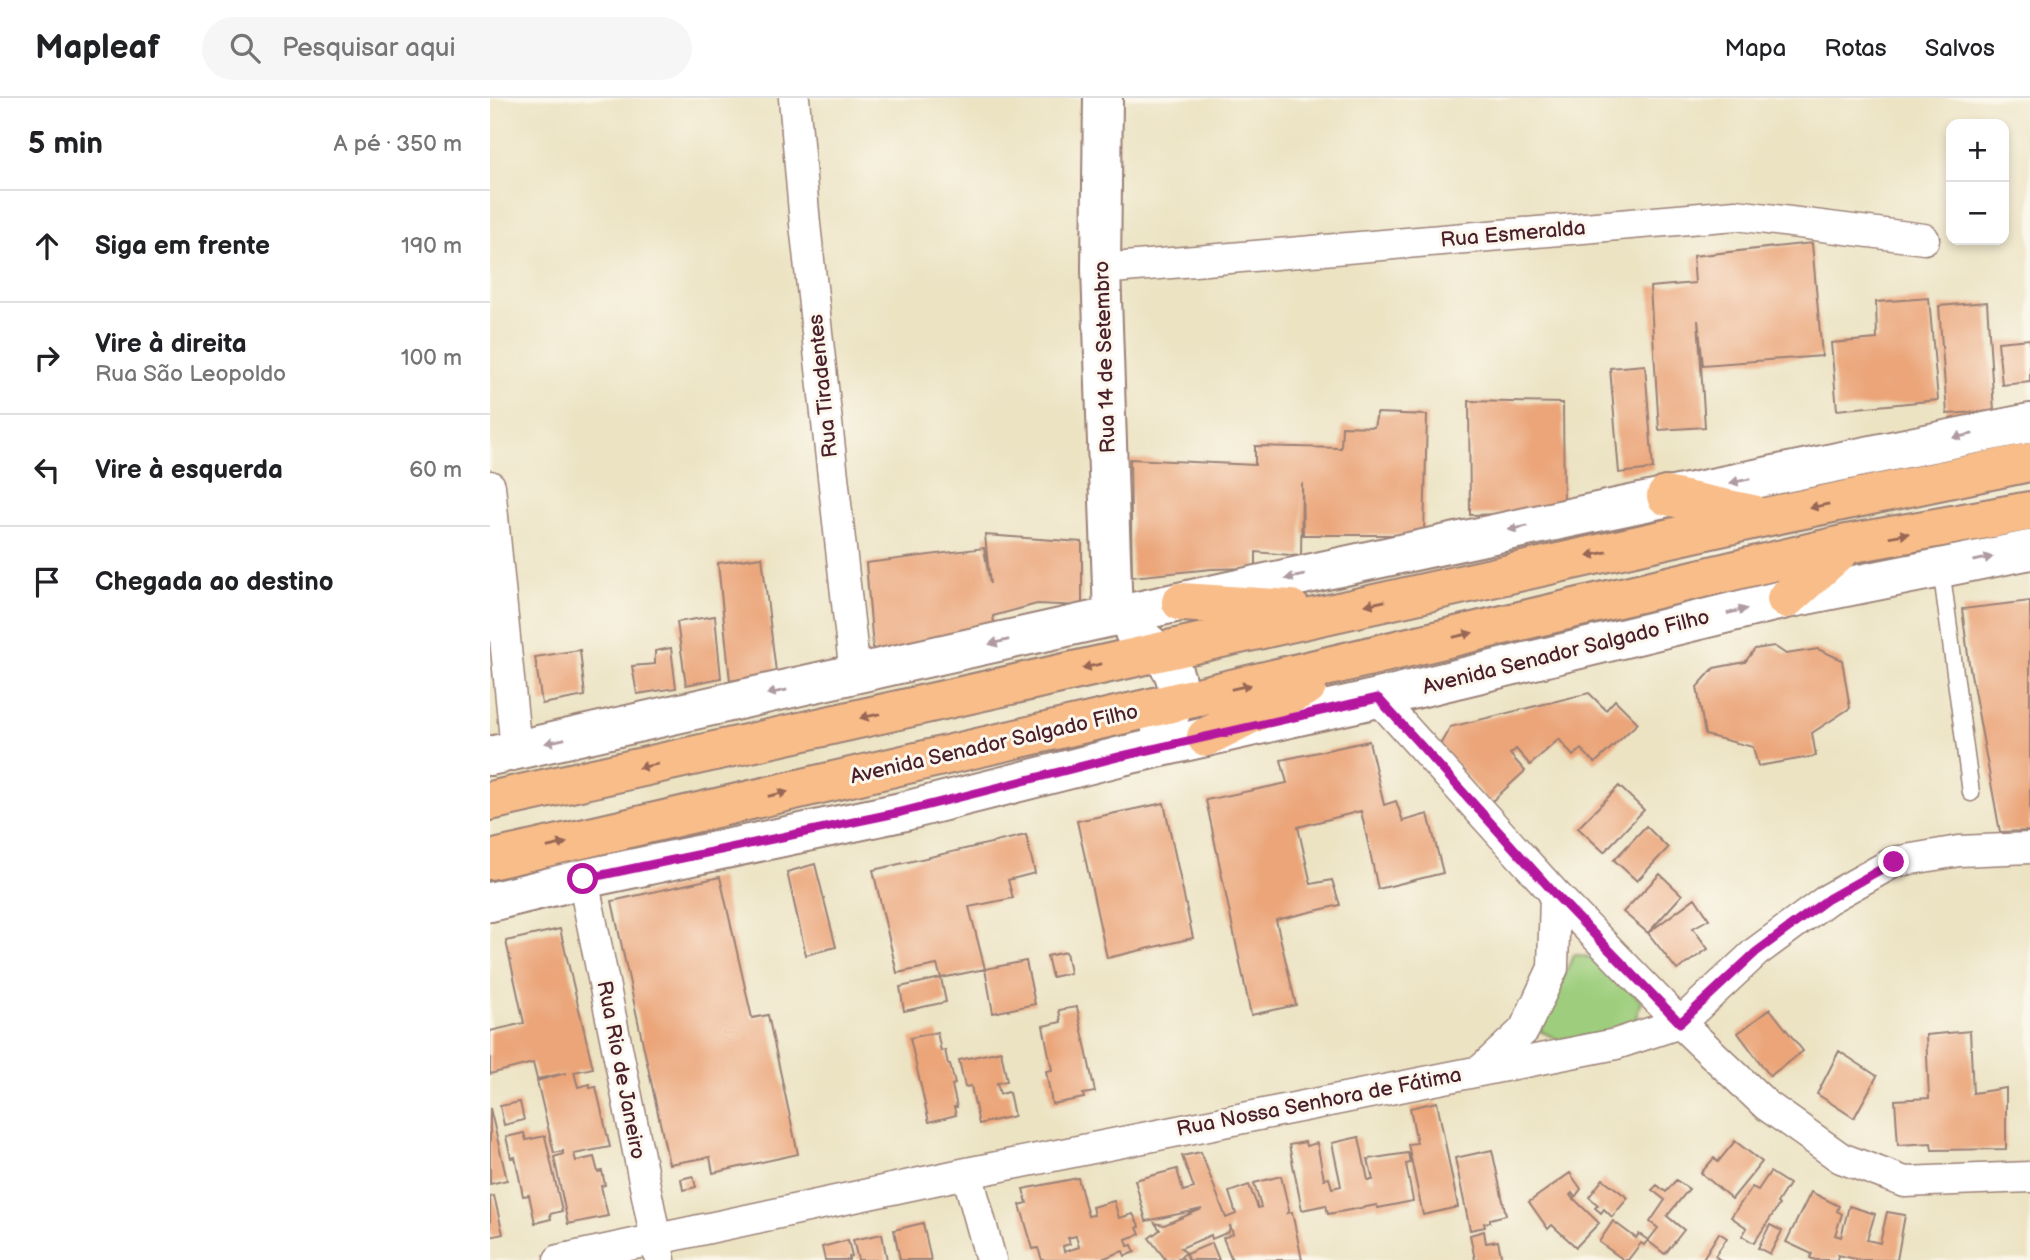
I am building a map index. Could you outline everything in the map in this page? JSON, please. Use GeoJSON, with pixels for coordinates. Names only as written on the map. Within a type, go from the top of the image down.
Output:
{"type":"FeatureCollection","features":[{"type":"Feature","properties":{"kind":"main road"},"geometry":{"type":"LineString","coordinates":[[490,801],[1765,517],[2030,462]]}},
{"type":"Feature","properties":{"kind":"main road"},"geometry":{"type":"LineString","coordinates":[[1666,496],[1765,517]]}},
{"type":"Feature","properties":{"kind":"main road","name":"Avenida Senador Salgado Filho"},"geometry":{"type":"LineString","coordinates":[[490,860],[1847,544],[2030,511]]}},
{"type":"Feature","properties":{"kind":"main road"},"geometry":{"type":"LineString","coordinates":[[1786,599],[1847,544]]}},
{"type":"Feature","properties":{"kind":"main road"},"geometry":{"type":"LineString","coordinates":[[1181,602],[1335,612]]}},
{"type":"Feature","properties":{"kind":"main road"},"geometry":{"type":"LineString","coordinates":[[1206,737],[1358,659]]}},
{"type":"Feature","properties":{"kind":"street","name":"Rua Tiradentes"},"geometry":{"type":"LineString","coordinates":[[794,98],[806,238],[855,675]]}},
{"type":"Feature","properties":{"kind":"street","name":"Rua 14 de Setembro"},"geometry":{"type":"LineString","coordinates":[[1103,98],[1101,269],[1113,616]]}},
{"type":"Feature","properties":{"kind":"street","name":"Rua Esmeralda"},"geometry":{"type":"LineString","coordinates":[[1101,269],[1736,215],[1924,239]]}},
{"type":"Feature","properties":{"kind":"street"},"geometry":{"type":"LineString","coordinates":[[490,486],[503,753],[1113,616],[1666,496],[2030,423]]}},
{"type":"Feature","properties":{"kind":"street","name":"Avenida Senador Salgado Filho"},"geometry":{"type":"LineString","coordinates":[[490,902],[583,879],[901,812],[1122,756],[1378,698],[1786,599],[2030,550]]}},
{"type":"Feature","properties":{"kind":"street"},"geometry":{"type":"LineString","coordinates":[[1113,616],[1159,651],[1171,664],[1177,677],[1175,702],[1160,730],[1122,756]]}},
{"type":"Feature","properties":{"kind":"street"},"geometry":{"type":"LineString","coordinates":[[1378,698],[1555,894],[1680,1023],[1766,1105],[1841,1158],[1905,1182],[2030,1177]]}},
{"type":"Feature","properties":{"kind":"street","name":"Rua Nossa Senhora de Fátima"},"geometry":{"type":"LineString","coordinates":[[559,1260],[657,1250],[967,1173],[1616,1044],[1680,1023],[1756,952],[1828,899],[1894,862],[1959,851],[2030,848]]}},
{"type":"Feature","properties":{"kind":"street","name":"Rua Rio de Janeiro"},"geometry":{"type":"LineString","coordinates":[[583,879],[657,1250]]}},
{"type":"Feature","properties":{"kind":"street"},"geometry":{"type":"LineString","coordinates":[[1480,1070],[1524,1030],[1553,968],[1555,894]]}},
{"type":"Feature","properties":{"kind":"street"},"geometry":{"type":"LineString","coordinates":[[967,1173],[991,1260]]}},
{"type":"Feature","properties":{"kind":"lane"},"geometry":{"type":"LineString","coordinates":[[1941,568],[1971,793]]}},
{"type":"Feature","properties":{"kind":"green space"},"geometry":{"type":"Polygon","coordinates":[[[1574,954],[1601,960],[1641,1001],[1636,1019],[1619,1032],[1559,1040],[1540,1031],[1574,954]]]}},
{"type":"Feature","properties":{"kind":"building"},"geometry":{"type":"Polygon","coordinates":[[[1812,243],[1822,356],[1703,365],[1698,320],[1705,427],[1659,430],[1650,287],[1695,283],[1693,256],[1812,243]]]}},
{"type":"Feature","properties":{"kind":"building"},"geometry":{"type":"Polygon","coordinates":[[[1929,298],[1938,400],[1837,410],[1831,343],[1877,339],[1876,302],[1929,298]]]}},
{"type":"Feature","properties":{"kind":"building"},"geometry":{"type":"Polygon","coordinates":[[[1987,302],[1994,411],[1947,414],[1939,306],[1987,302]]]}},
{"type":"Feature","properties":{"kind":"building"},"geometry":{"type":"Polygon","coordinates":[[[2030,339],[2030,382],[2002,385],[1998,342],[2030,339]]]}},
{"type":"Feature","properties":{"kind":"building"},"geometry":{"type":"Polygon","coordinates":[[[1645,365],[1653,469],[1619,473],[1610,368],[1645,365]]]}},
{"type":"Feature","properties":{"kind":"building"},"geometry":{"type":"Polygon","coordinates":[[[1469,401],[1563,403],[1564,512],[1470,515],[1469,401]]]}},
{"type":"Feature","properties":{"kind":"building"},"geometry":{"type":"Polygon","coordinates":[[[1377,413],[1427,415],[1424,535],[1303,535],[1302,483],[1301,556],[1256,552],[1256,568],[1212,569],[1132,577],[1130,459],[1255,465],[1255,446],[1341,448],[1342,426],[1374,427],[1377,413]]]}},
{"type":"Feature","properties":{"kind":"building"},"geometry":{"type":"Polygon","coordinates":[[[985,535],[1082,542],[1082,606],[1037,604],[993,616],[996,635],[874,660],[866,563],[984,548],[990,584],[985,535]]]}},
{"type":"Feature","properties":{"kind":"building"},"geometry":{"type":"Polygon","coordinates":[[[762,557],[776,672],[730,681],[718,563],[762,557]]]}},
{"type":"Feature","properties":{"kind":"building"},"geometry":{"type":"Polygon","coordinates":[[[2030,601],[2030,831],[2000,832],[1969,663],[1962,609],[2030,601]]]}},
{"type":"Feature","properties":{"kind":"building"},"geometry":{"type":"Polygon","coordinates":[[[715,616],[721,678],[686,685],[677,622],[715,616]]]}},
{"type":"Feature","properties":{"kind":"building"},"geometry":{"type":"Polygon","coordinates":[[[1774,646],[1786,654],[1818,649],[1842,660],[1850,708],[1812,733],[1816,756],[1758,766],[1753,747],[1705,735],[1697,687],[1714,668],[1745,662],[1755,649],[1774,646]]]}},
{"type":"Feature","properties":{"kind":"building"},"geometry":{"type":"Polygon","coordinates":[[[671,648],[676,688],[637,694],[632,666],[655,664],[655,651],[671,648]]]}},
{"type":"Feature","properties":{"kind":"building"},"geometry":{"type":"Polygon","coordinates":[[[580,650],[585,696],[542,704],[535,657],[580,650]]]}},
{"type":"Feature","properties":{"kind":"building"},"geometry":{"type":"Polygon","coordinates":[[[1589,693],[1606,710],[1615,700],[1638,723],[1595,763],[1581,749],[1573,756],[1559,739],[1530,765],[1516,749],[1510,754],[1525,771],[1490,803],[1440,745],[1450,727],[1589,693]]]}},
{"type":"Feature","properties":{"kind":"building"},"geometry":{"type":"Polygon","coordinates":[[[1369,741],[1384,805],[1396,801],[1403,821],[1428,814],[1443,873],[1378,889],[1361,811],[1298,827],[1311,884],[1332,880],[1340,905],[1276,920],[1296,1005],[1251,1015],[1206,800],[1287,783],[1281,760],[1369,741]]]}},
{"type":"Feature","properties":{"kind":"building"},"geometry":{"type":"Polygon","coordinates":[[[1619,786],[1644,810],[1604,852],[1578,828],[1619,786]]]}},
{"type":"Feature","properties":{"kind":"building"},"geometry":{"type":"Polygon","coordinates":[[[1164,803],[1193,938],[1107,958],[1077,821],[1164,803]]]}},
{"type":"Feature","properties":{"kind":"building"},"geometry":{"type":"Polygon","coordinates":[[[1646,826],[1668,848],[1637,881],[1614,860],[1646,826]]]}},
{"type":"Feature","properties":{"kind":"building"},"geometry":{"type":"Polygon","coordinates":[[[1026,835],[1035,873],[1008,880],[1013,898],[969,907],[985,969],[941,978],[937,965],[897,973],[873,870],[1026,835]]]}},
{"type":"Feature","properties":{"kind":"building"},"geometry":{"type":"Polygon","coordinates":[[[815,864],[836,947],[806,955],[787,872],[815,864]]]}},
{"type":"Feature","properties":{"kind":"building"},"geometry":{"type":"Polygon","coordinates":[[[1660,874],[1682,895],[1648,933],[1623,912],[1660,874]]]}},
{"type":"Feature","properties":{"kind":"building"},"geometry":{"type":"Polygon","coordinates":[[[720,877],[752,1018],[768,1015],[798,1154],[713,1173],[710,1157],[669,1164],[612,901],[720,877]]]}},
{"type":"Feature","properties":{"kind":"building"},"geometry":{"type":"Polygon","coordinates":[[[1695,898],[1709,919],[1693,928],[1708,949],[1677,970],[1648,933],[1695,898]]]}},
{"type":"Feature","properties":{"kind":"building"},"geometry":{"type":"Polygon","coordinates":[[[560,929],[593,1068],[574,1072],[578,1087],[590,1084],[590,1088],[596,1087],[610,1147],[574,1154],[576,1161],[594,1157],[598,1172],[602,1171],[605,1185],[601,1186],[608,1216],[568,1224],[554,1157],[563,1154],[563,1151],[554,1153],[537,1081],[566,1073],[537,1079],[533,1063],[490,1074],[490,1031],[524,1023],[506,941],[560,929]]]}},
{"type":"Feature","properties":{"kind":"building"},"geometry":{"type":"Polygon","coordinates":[[[1066,952],[1070,973],[1052,977],[1047,956],[1066,952]]]}},
{"type":"Feature","properties":{"kind":"building"},"geometry":{"type":"Polygon","coordinates":[[[1026,961],[1035,1004],[993,1013],[985,969],[1026,961]]]}},
{"type":"Feature","properties":{"kind":"building"},"geometry":{"type":"Polygon","coordinates":[[[941,978],[946,1002],[904,1011],[900,987],[941,978]]]}},
{"type":"Feature","properties":{"kind":"building"},"geometry":{"type":"Polygon","coordinates":[[[1077,1007],[1095,1092],[1083,1094],[1084,1098],[1052,1104],[1046,1071],[1052,1070],[1043,1026],[1061,1022],[1059,1010],[1077,1007]]]}},
{"type":"Feature","properties":{"kind":"building"},"geometry":{"type":"Polygon","coordinates":[[[1770,1009],[1803,1051],[1770,1076],[1738,1033],[1770,1009]]]}},
{"type":"Feature","properties":{"kind":"building"},"geometry":{"type":"Polygon","coordinates":[[[1970,1031],[1973,1093],[2006,1088],[2006,1149],[1932,1150],[1931,1143],[1898,1145],[1895,1100],[1929,1098],[1926,1035],[1970,1031]]]}},
{"type":"Feature","properties":{"kind":"building"},"geometry":{"type":"Polygon","coordinates":[[[937,1032],[941,1051],[945,1050],[950,1064],[957,1107],[954,1107],[956,1115],[929,1122],[910,1038],[937,1032]]]}},
{"type":"Feature","properties":{"kind":"building"},"geometry":{"type":"Polygon","coordinates":[[[1001,1051],[1007,1081],[997,1083],[1000,1094],[1009,1092],[1014,1116],[979,1124],[971,1086],[965,1087],[959,1060],[1001,1051]]]}},
{"type":"Feature","properties":{"kind":"building"},"geometry":{"type":"Polygon","coordinates":[[[1839,1051],[1877,1076],[1854,1118],[1817,1094],[1839,1051]]]}},
{"type":"Feature","properties":{"kind":"building"},"geometry":{"type":"Polygon","coordinates":[[[520,1102],[524,1120],[504,1125],[500,1106],[520,1102]]]}},
{"type":"Feature","properties":{"kind":"building"},"geometry":{"type":"Polygon","coordinates":[[[1437,1102],[1458,1207],[1423,1215],[1408,1144],[1417,1143],[1410,1108],[1437,1102]]]}},
{"type":"Feature","properties":{"kind":"building"},"geometry":{"type":"Polygon","coordinates":[[[490,1108],[507,1180],[490,1184],[490,1108]]]}},
{"type":"Feature","properties":{"kind":"building"},"geometry":{"type":"Polygon","coordinates":[[[524,1133],[526,1140],[545,1136],[562,1211],[550,1214],[551,1219],[535,1223],[529,1195],[523,1196],[515,1157],[511,1158],[506,1137],[524,1133]]]}},
{"type":"Feature","properties":{"kind":"building"},"geometry":{"type":"Polygon","coordinates":[[[1359,1137],[1368,1180],[1373,1180],[1368,1159],[1408,1153],[1410,1163],[1406,1164],[1413,1201],[1328,1214],[1326,1205],[1302,1210],[1289,1145],[1305,1142],[1306,1146],[1317,1143],[1324,1179],[1329,1178],[1332,1188],[1341,1186],[1332,1143],[1359,1137]]]}},
{"type":"Feature","properties":{"kind":"building"},"geometry":{"type":"Polygon","coordinates":[[[1735,1141],[1762,1162],[1732,1199],[1701,1173],[1714,1158],[1718,1162],[1735,1141]]]}},
{"type":"Feature","properties":{"kind":"building"},"geometry":{"type":"Polygon","coordinates":[[[1492,1150],[1506,1215],[1490,1219],[1490,1222],[1484,1223],[1485,1227],[1470,1230],[1455,1158],[1492,1150]]]}},
{"type":"Feature","properties":{"kind":"building"},"geometry":{"type":"Polygon","coordinates":[[[1201,1152],[1226,1218],[1236,1214],[1229,1192],[1249,1185],[1258,1208],[1261,1207],[1254,1183],[1281,1176],[1289,1210],[1287,1213],[1292,1212],[1302,1260],[1232,1260],[1223,1238],[1233,1234],[1230,1225],[1229,1232],[1212,1239],[1211,1235],[1181,1248],[1186,1253],[1177,1259],[1182,1257],[1184,1260],[1166,1260],[1149,1238],[1160,1230],[1155,1223],[1164,1225],[1202,1209],[1146,1221],[1135,1180],[1177,1169],[1183,1191],[1194,1188],[1182,1156],[1201,1152]]]}},
{"type":"Feature","properties":{"kind":"building"},"geometry":{"type":"Polygon","coordinates":[[[1770,1172],[1789,1184],[1777,1203],[1779,1205],[1754,1243],[1742,1236],[1747,1228],[1731,1217],[1752,1187],[1758,1190],[1770,1172]]]}},
{"type":"Feature","properties":{"kind":"building"},"geometry":{"type":"Polygon","coordinates":[[[1570,1173],[1581,1189],[1575,1197],[1572,1193],[1570,1195],[1599,1223],[1576,1247],[1552,1225],[1548,1229],[1529,1202],[1570,1173]]]}},
{"type":"Feature","properties":{"kind":"building"},"geometry":{"type":"Polygon","coordinates":[[[693,1176],[696,1187],[683,1190],[681,1179],[693,1176]]]}},
{"type":"Feature","properties":{"kind":"building"},"geometry":{"type":"Polygon","coordinates":[[[1078,1178],[1088,1216],[1094,1215],[1092,1207],[1114,1201],[1119,1218],[1133,1214],[1140,1227],[1137,1228],[1140,1234],[1126,1239],[1128,1246],[1132,1245],[1135,1252],[1125,1256],[1123,1251],[1099,1260],[1042,1260],[1038,1248],[1033,1249],[1020,1205],[1027,1203],[1023,1189],[1078,1178]],[[1076,1236],[1068,1238],[1070,1244],[1063,1246],[1064,1252],[1079,1247],[1076,1236]]]}},
{"type":"Feature","properties":{"kind":"building"},"geometry":{"type":"Polygon","coordinates":[[[1603,1179],[1628,1198],[1612,1217],[1604,1209],[1601,1213],[1595,1208],[1598,1205],[1589,1197],[1603,1179]]]}},
{"type":"Feature","properties":{"kind":"building"},"geometry":{"type":"Polygon","coordinates":[[[1676,1180],[1689,1189],[1667,1216],[1684,1230],[1665,1254],[1648,1241],[1658,1228],[1650,1222],[1665,1200],[1652,1190],[1657,1185],[1666,1192],[1676,1180]]]}},
{"type":"Feature","properties":{"kind":"building"},"geometry":{"type":"Polygon","coordinates":[[[1811,1192],[1839,1206],[1837,1211],[1842,1214],[1835,1235],[1841,1237],[1849,1206],[1875,1214],[1867,1240],[1880,1243],[1887,1212],[1905,1215],[1897,1260],[1860,1260],[1838,1255],[1837,1260],[1815,1260],[1810,1258],[1812,1254],[1786,1242],[1811,1192]]]}},
{"type":"Feature","properties":{"kind":"building"},"geometry":{"type":"Polygon","coordinates":[[[494,1196],[503,1234],[490,1237],[490,1197],[494,1196]]]}},
{"type":"Feature","properties":{"kind":"building"},"geometry":{"type":"Polygon","coordinates":[[[1613,1221],[1636,1238],[1639,1234],[1648,1240],[1644,1245],[1641,1243],[1628,1260],[1624,1260],[1599,1242],[1613,1221]]]}},
{"type":"Feature","properties":{"kind":"building"},"geometry":{"type":"Polygon","coordinates":[[[923,1223],[931,1260],[900,1260],[894,1230],[923,1223]]]}},
{"type":"Feature","properties":{"kind":"building"},"geometry":{"type":"Polygon","coordinates":[[[1770,1225],[1782,1231],[1770,1254],[1758,1248],[1770,1225]]]}},
{"type":"Feature","properties":{"kind":"building"},"geometry":{"type":"Polygon","coordinates":[[[1484,1231],[1486,1243],[1498,1241],[1502,1260],[1475,1260],[1470,1235],[1484,1231]]]}},
{"type":"Feature","properties":{"kind":"building"},"geometry":{"type":"Polygon","coordinates":[[[1719,1233],[1727,1238],[1715,1256],[1720,1260],[1702,1260],[1719,1233]]]}},
{"type":"Feature","properties":{"kind":"building"},"geometry":{"type":"Polygon","coordinates":[[[882,1234],[887,1260],[858,1260],[853,1240],[882,1234]]]}},
{"type":"Feature","properties":{"kind":"building"},"geometry":{"type":"Polygon","coordinates":[[[848,1240],[852,1256],[849,1260],[825,1260],[822,1247],[848,1240]]]}},
{"type":"Feature","properties":{"kind":"building"},"geometry":{"type":"Polygon","coordinates":[[[1212,1243],[1219,1260],[1188,1260],[1186,1254],[1212,1243]]]}},
{"type":"Feature","properties":{"kind":"route"},"geometry":{"type":"LineString","coordinates":[[583,879],[901,812],[1122,756],[1378,698],[1555,894],[1680,1023],[1756,952],[1828,899],[1894,862]]}}]}
